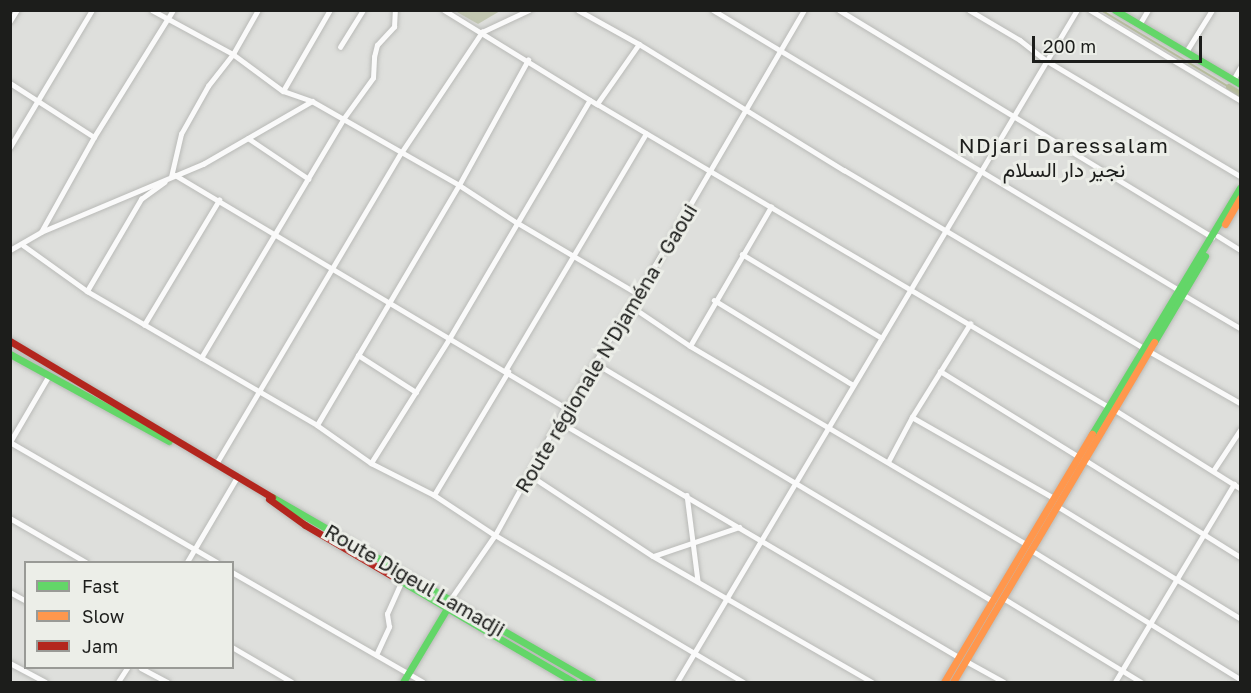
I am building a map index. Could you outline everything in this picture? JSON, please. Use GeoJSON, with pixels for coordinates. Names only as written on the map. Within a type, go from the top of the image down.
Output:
{"type":"FeatureCollection","features":[{"type":"Feature","properties":{"kind":"main road"},"geometry":{"type":"LineString","coordinates":[[1115,10],[1240,84]]}},
{"type":"Feature","properties":{"kind":"main road"},"geometry":{"type":"LineString","coordinates":[[1215,236],[1240,188]]}},
{"type":"Feature","properties":{"kind":"main road"},"geometry":{"type":"LineString","coordinates":[[953,682],[962,659],[993,601],[1057,506],[1082,458],[1240,198]]}},
{"type":"Feature","properties":{"kind":"main road","name":"Route Digeul Lamadji"},"geometry":{"type":"LineString","coordinates":[[10,341],[237,477],[593,682]]}},
{"type":"Feature","properties":{"kind":"main road","name":"Route Digeul Lamadji"},"geometry":{"type":"LineString","coordinates":[[10,354],[237,477],[305,525],[574,682]]}},
{"type":"Feature","properties":{"kind":"main road"},"geometry":{"type":"LineString","coordinates":[[944,682],[1003,598],[1054,498],[1082,458]]}},
{"type":"Feature","properties":{"kind":"main road","name":"Route régionale N'Djaména - Gaoui"},"geometry":{"type":"LineString","coordinates":[[403,682],[448,608],[450,600]]}},
{"type":"Feature","properties":{"kind":"street"},"geometry":{"type":"LineString","coordinates":[[10,21],[16,10]]}},
{"type":"Feature","properties":{"kind":"street"},"geometry":{"type":"LineString","coordinates":[[10,147],[92,10]]}},
{"type":"Feature","properties":{"kind":"street"},"geometry":{"type":"LineString","coordinates":[[152,10],[233,54],[283,91],[312,100],[344,118],[638,294]]}},
{"type":"Feature","properties":{"kind":"street"},"geometry":{"type":"LineString","coordinates":[[41,232],[94,136],[173,10]]}},
{"type":"Feature","properties":{"kind":"street"},"geometry":{"type":"LineString","coordinates":[[87,291],[141,199],[173,175],[181,134],[208,86],[233,54],[258,10]]}},
{"type":"Feature","properties":{"kind":"street"},"geometry":{"type":"LineString","coordinates":[[283,91],[330,10]]}},
{"type":"Feature","properties":{"kind":"street"},"geometry":{"type":"LineString","coordinates":[[340,47],[363,10]]}},
{"type":"Feature","properties":{"kind":"street"},"geometry":{"type":"LineString","coordinates":[[201,358],[344,118],[373,78],[377,45],[394,27],[395,10]]}},
{"type":"Feature","properties":{"kind":"street"},"geometry":{"type":"LineString","coordinates":[[444,10],[646,134],[1112,408],[1240,488]]}},
{"type":"Feature","properties":{"kind":"street"},"geometry":{"type":"LineString","coordinates":[[216,464],[401,153],[482,32],[529,10]]}},
{"type":"Feature","properties":{"kind":"street"},"geometry":{"type":"LineString","coordinates":[[578,10],[639,44],[946,230],[1240,403]]}},
{"type":"Feature","properties":{"kind":"street"},"geometry":{"type":"LineString","coordinates":[[713,10],[1240,328]]}},
{"type":"Feature","properties":{"kind":"street","name":"Route régionale N'Djaména - Gaoui"},"geometry":{"type":"LineString","coordinates":[[450,600],[495,535],[558,421],[631,306],[712,171],[804,10]]}},
{"type":"Feature","properties":{"kind":"street"},"geometry":{"type":"LineString","coordinates":[[839,10],[1240,250]]}},
{"type":"Feature","properties":{"kind":"street"},"geometry":{"type":"LineString","coordinates":[[969,10],[1020,40],[1047,61],[1240,176]]}},
{"type":"Feature","properties":{"kind":"street"},"geometry":{"type":"LineString","coordinates":[[677,682],[696,654],[827,427],[1077,10]]}},
{"type":"Feature","properties":{"kind":"street"},"geometry":{"type":"LineString","coordinates":[[1090,10],[1240,100]]}},
{"type":"Feature","properties":{"kind":"street"},"geometry":{"type":"LineString","coordinates":[[1139,25],[1148,10]]}},
{"type":"Feature","properties":{"kind":"street"},"geometry":{"type":"LineString","coordinates":[[1186,52],[1212,10]]}},
{"type":"Feature","properties":{"kind":"street"},"geometry":{"type":"LineString","coordinates":[[597,104],[639,44]]}},
{"type":"Feature","properties":{"kind":"street"},"geometry":{"type":"LineString","coordinates":[[317,425],[459,185],[528,60]]}},
{"type":"Feature","properties":{"kind":"street"},"geometry":{"type":"LineString","coordinates":[[1233,80],[1240,68]]}},
{"type":"Feature","properties":{"kind":"street"},"geometry":{"type":"LineString","coordinates":[[10,83],[94,136]]}},
{"type":"Feature","properties":{"kind":"street"},"geometry":{"type":"LineString","coordinates":[[10,249],[23,245],[41,232],[203,164],[312,100]]}},
{"type":"Feature","properties":{"kind":"street"},"geometry":{"type":"LineString","coordinates":[[371,463],[448,339],[590,100]]}},
{"type":"Feature","properties":{"kind":"street"},"geometry":{"type":"LineString","coordinates":[[434,495],[646,134]]}},
{"type":"Feature","properties":{"kind":"street"},"geometry":{"type":"LineString","coordinates":[[248,138],[309,179]]}},
{"type":"Feature","properties":{"kind":"street"},"geometry":{"type":"LineString","coordinates":[[173,175],[219,200],[275,236],[567,409]]}},
{"type":"Feature","properties":{"kind":"street"},"geometry":{"type":"LineString","coordinates":[[144,325],[219,200]]}},
{"type":"Feature","properties":{"kind":"street"},"geometry":{"type":"LineString","coordinates":[[690,346],[714,300],[771,207]]}},
{"type":"Feature","properties":{"kind":"street"},"geometry":{"type":"LineString","coordinates":[[23,245],[87,291],[317,425],[371,463],[434,495],[495,535],[744,682]]}},
{"type":"Feature","properties":{"kind":"street"},"geometry":{"type":"LineString","coordinates":[[742,255],[882,338]]}},
{"type":"Feature","properties":{"kind":"street"},"geometry":{"type":"LineString","coordinates":[[714,300],[854,385]]}},
{"type":"Feature","properties":{"kind":"street"},"geometry":{"type":"LineString","coordinates":[[631,306],[690,346],[1029,547],[1240,679]]}},
{"type":"Feature","properties":{"kind":"street"},"geometry":{"type":"LineString","coordinates":[[888,462],[912,417],[970,324]]}},
{"type":"Feature","properties":{"kind":"street"},"geometry":{"type":"LineString","coordinates":[[358,355],[416,392]]}},
{"type":"Feature","properties":{"kind":"street"},"geometry":{"type":"LineString","coordinates":[[595,363],[993,601]]}},
{"type":"Feature","properties":{"kind":"street"},"geometry":{"type":"LineString","coordinates":[[940,371],[1240,557]]}},
{"type":"Feature","properties":{"kind":"street"},"geometry":{"type":"LineString","coordinates":[[48,376],[11,442],[215,561]]}},
{"type":"Feature","properties":{"kind":"street"},"geometry":{"type":"LineString","coordinates":[[912,417],[1054,498]]}},
{"type":"Feature","properties":{"kind":"street"},"geometry":{"type":"LineString","coordinates":[[558,421],[1004,682]]}},
{"type":"Feature","properties":{"kind":"street"},"geometry":{"type":"LineString","coordinates":[[1213,471],[1240,430]]}},
{"type":"Feature","properties":{"kind":"street"},"geometry":{"type":"LineString","coordinates":[[528,474],[654,556],[872,682]]}},
{"type":"Feature","properties":{"kind":"street"},"geometry":{"type":"LineString","coordinates":[[188,561],[237,477]]}},
{"type":"Feature","properties":{"kind":"street"},"geometry":{"type":"LineString","coordinates":[[1115,682],[1234,484]]}},
{"type":"Feature","properties":{"kind":"street"},"geometry":{"type":"LineString","coordinates":[[687,495],[698,581]]}},
{"type":"Feature","properties":{"kind":"street"},"geometry":{"type":"LineString","coordinates":[[1057,506],[1240,618]]}},
{"type":"Feature","properties":{"kind":"street"},"geometry":{"type":"LineString","coordinates":[[10,518],[84,561]]}},
{"type":"Feature","properties":{"kind":"street"},"geometry":{"type":"LineString","coordinates":[[654,556],[739,527]]}},
{"type":"Feature","properties":{"kind":"street"},"geometry":{"type":"LineString","coordinates":[[234,573],[423,682]]}},
{"type":"Feature","properties":{"kind":"street"},"geometry":{"type":"LineString","coordinates":[[376,655],[389,627],[387,614],[401,582]]}},
{"type":"Feature","properties":{"kind":"street"},"geometry":{"type":"LineString","coordinates":[[10,592],[24,599]]}},
{"type":"Feature","properties":{"kind":"street"},"geometry":{"type":"LineString","coordinates":[[1003,598],[1141,682]]}},
{"type":"Feature","properties":{"kind":"street"},"geometry":{"type":"LineString","coordinates":[[234,648],[292,682]]}},
{"type":"Feature","properties":{"kind":"street"},"geometry":{"type":"LineString","coordinates":[[10,663],[45,682]]}},
{"type":"Feature","properties":{"kind":"street"},"geometry":{"type":"LineString","coordinates":[[118,682],[126,669]]}},
{"type":"Feature","properties":{"kind":"street"},"geometry":{"type":"LineString","coordinates":[[143,669],[167,682]]}},
{"type":"Feature","properties":{"kind":"green space"},"geometry":{"type":"Polygon","coordinates":[[[500,10],[478,24],[455,11],[500,10]]]}},
{"type":"Feature","properties":{"kind":"waterway"},"geometry":{"type":"LineString","coordinates":[[1101,10],[1229,87]]}},
{"type":"Feature","properties":{"kind":"waterway"},"geometry":{"type":"LineString","coordinates":[[1229,87],[1240,94]]}},
{"type":"Feature","properties":{"kind":"traffic: fast"},"geometry":{"type":"LineString","coordinates":[[1115,10],[1240,84]]}},
{"type":"Feature","properties":{"kind":"traffic: fast"},"geometry":{"type":"LineString","coordinates":[[1092,434],[1240,188]]}},
{"type":"Feature","properties":{"kind":"traffic: fast"},"geometry":{"type":"LineString","coordinates":[[1154,342],[1205,256]]}},
{"type":"Feature","properties":{"kind":"traffic: fast"},"geometry":{"type":"LineString","coordinates":[[10,354],[169,441]]}},
{"type":"Feature","properties":{"kind":"traffic: fast"},"geometry":{"type":"LineString","coordinates":[[272,497],[593,682]]}},
{"type":"Feature","properties":{"kind":"traffic: fast"},"geometry":{"type":"LineString","coordinates":[[401,581],[574,682]]}},
{"type":"Feature","properties":{"kind":"traffic: fast"},"geometry":{"type":"LineString","coordinates":[[403,682],[449,605]]}},
{"type":"Feature","properties":{"kind":"traffic: slow"},"geometry":{"type":"LineString","coordinates":[[1225,224],[1240,198]]}},
{"type":"Feature","properties":{"kind":"traffic: slow"},"geometry":{"type":"LineString","coordinates":[[953,682],[1154,342]]}},
{"type":"Feature","properties":{"kind":"traffic: slow"},"geometry":{"type":"LineString","coordinates":[[944,682],[1092,434]]}},
{"type":"Feature","properties":{"kind":"traffic: jam"},"geometry":{"type":"LineString","coordinates":[[10,341],[272,497]]}},
{"type":"Feature","properties":{"kind":"traffic: jam"},"geometry":{"type":"LineString","coordinates":[[269,499],[305,525],[401,581]]}},
{"type":"Feature","properties":{"kind":"district","name":"NDjari Daressalam نجير دار السلام"},"geometry":{"type":"Point","coordinates":[1064,157]}}]}
